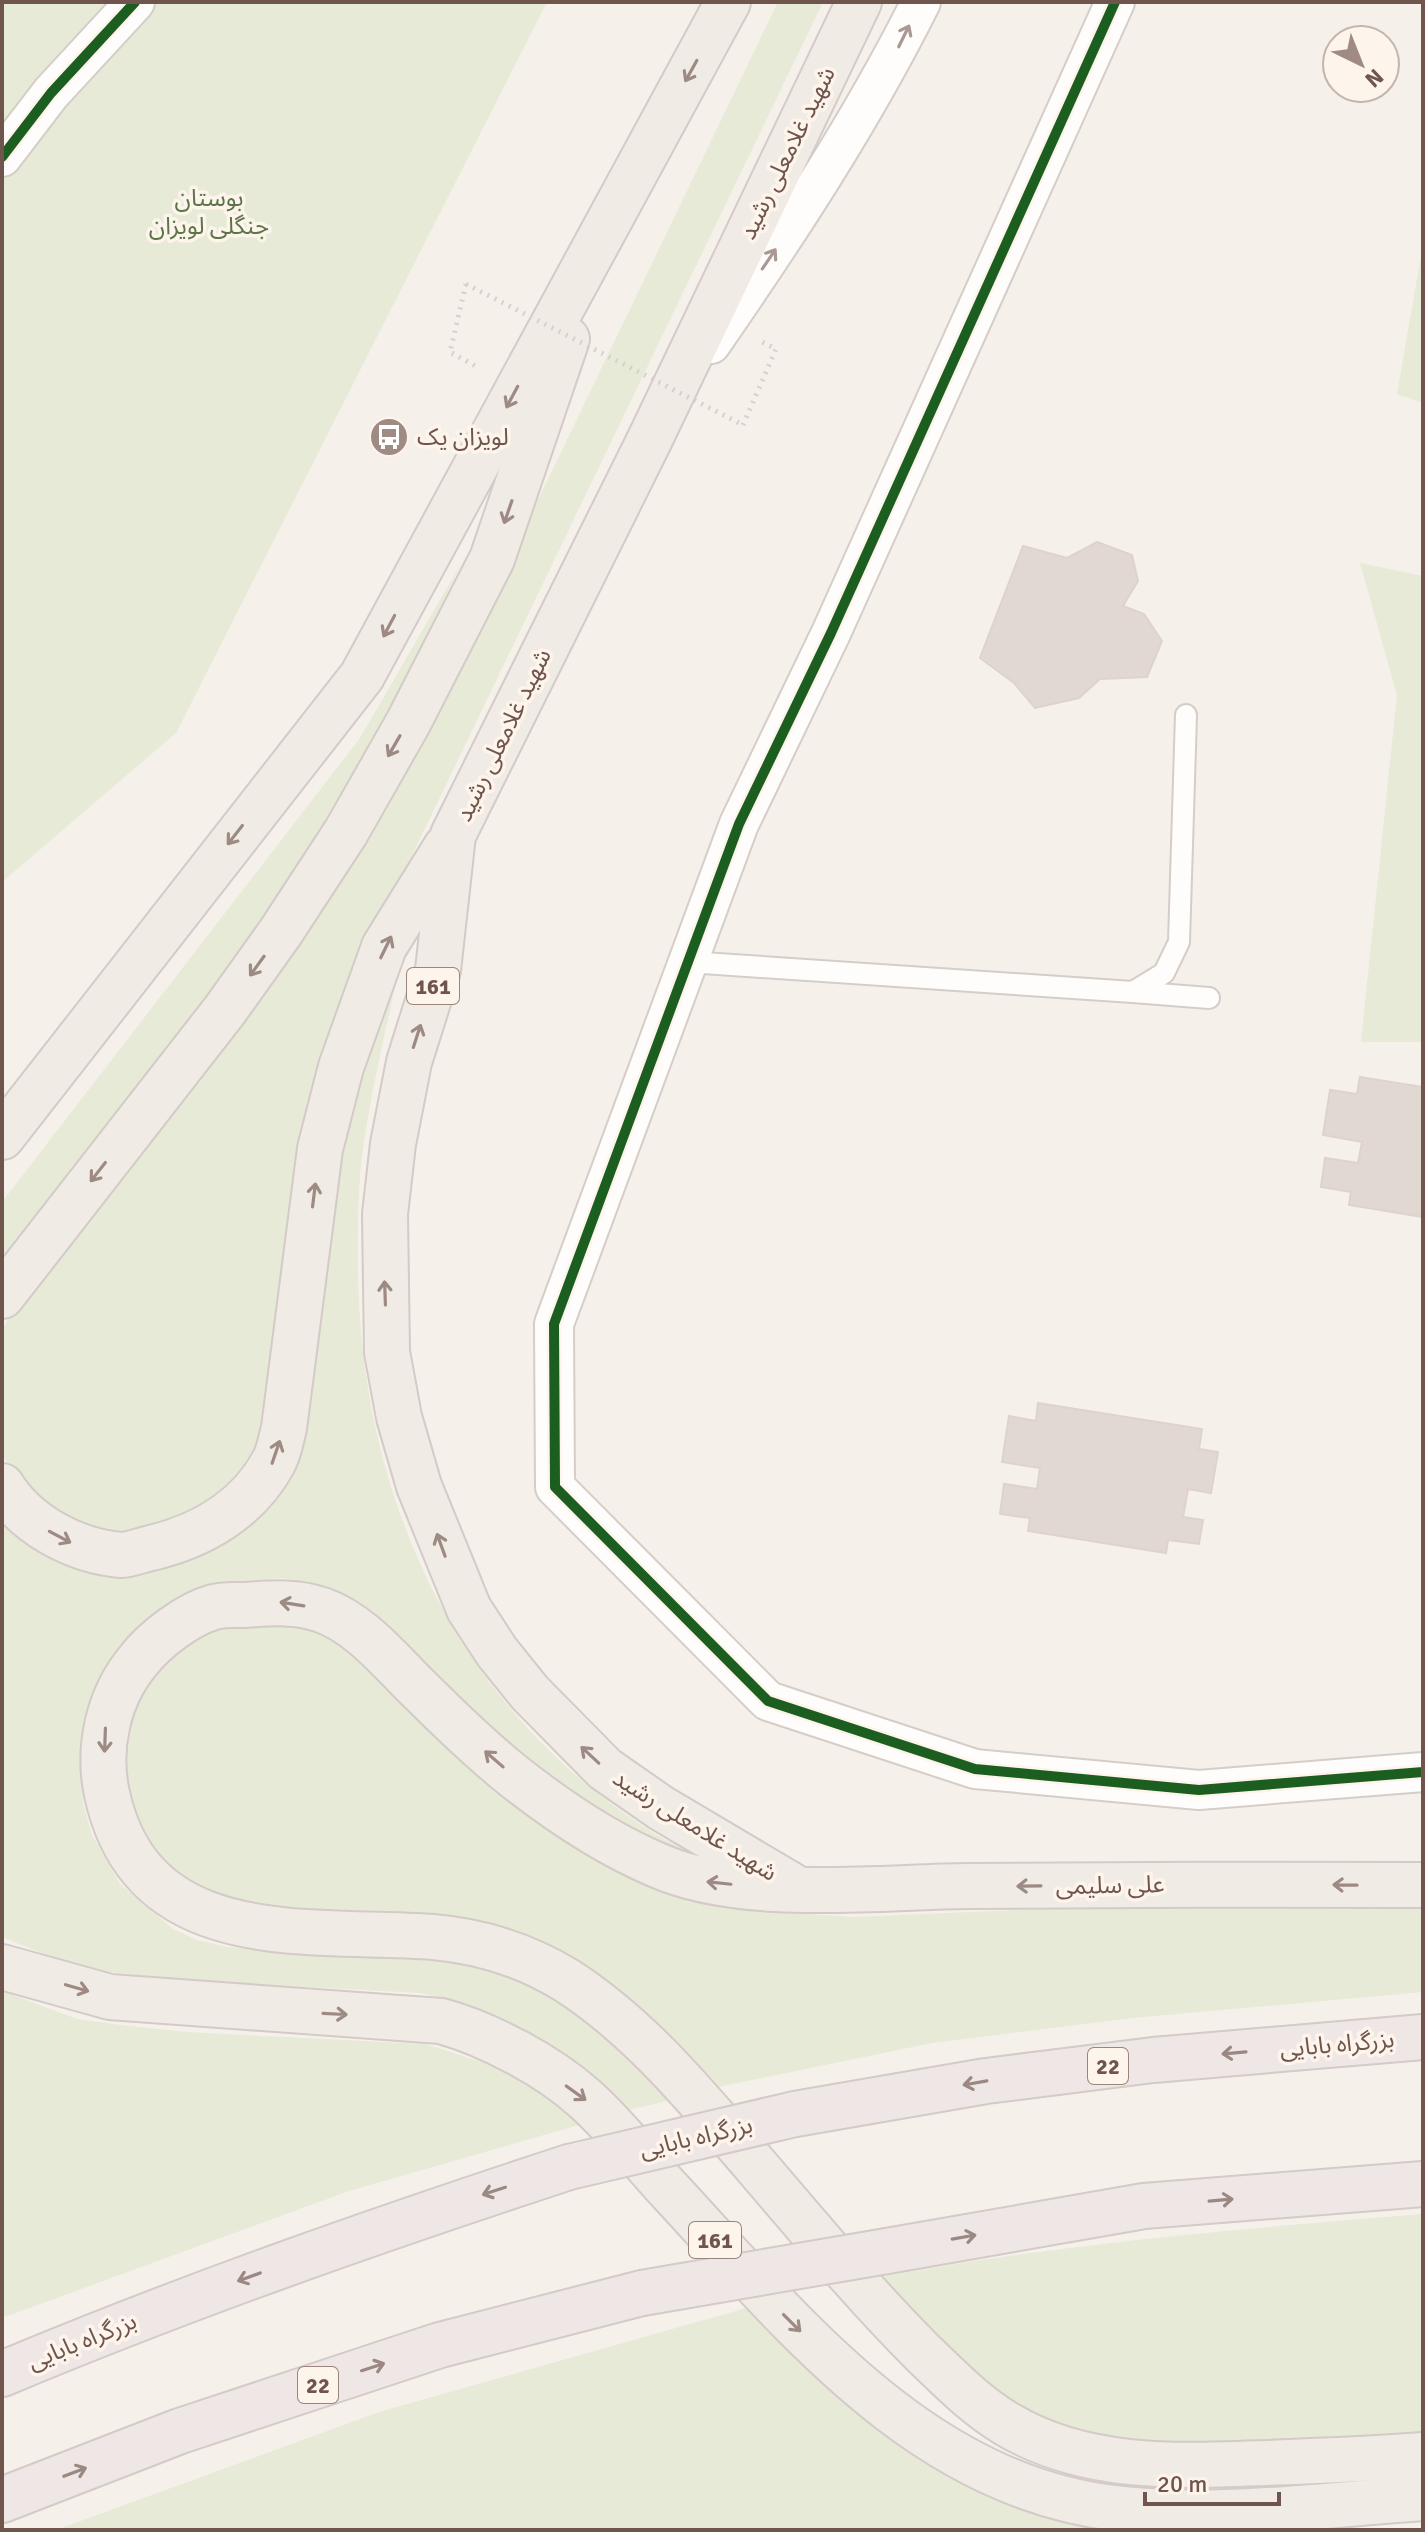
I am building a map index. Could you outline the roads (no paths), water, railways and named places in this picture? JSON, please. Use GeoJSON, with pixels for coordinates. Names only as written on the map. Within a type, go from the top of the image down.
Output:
{"type":"FeatureCollection","features":[{"type":"Feature","properties":{"kind":"highway","name":"بزرگراه بابایی"},"geometry":{"type":"LineString","coordinates":[[2,2374],[115,2327],[350,2239],[569,2167],[795,2114],[986,2081],[1138,2062],[1423,2037]]}},
{"type":"Feature","properties":{"kind":"highway","name":"22"},"geometry":{"type":"LineString","coordinates":[[2,2500],[180,2431],[440,2345],[642,2293],[1144,2206],[1423,2184]]}},
{"type":"Feature","properties":{"kind":"main road"},"geometry":{"type":"LineString","coordinates":[[2,1137],[362,676],[728,2]]}},
{"type":"Feature","properties":{"kind":"main road","name":"شهید غلامعلی رشید"},"geometry":{"type":"LineString","coordinates":[[797,1888],[661,1808],[605,1769],[566,1733],[497,1652],[469,1609],[419,1486],[399,1417],[387,1352],[385,1214],[393,1144],[409,1062],[438,970],[453,835],[649,441],[859,2]]}},
{"type":"Feature","properties":{"kind":"main road"},"geometry":{"type":"LineString","coordinates":[[2,1296],[280,933],[346,832],[408,723],[492,559],[606,227]]}},
{"type":"Feature","properties":{"kind":"main road"},"geometry":{"type":"LineString","coordinates":[[2,1486],[40,1526],[73,1543],[123,1555],[183,1540],[221,1520],[253,1492],[274,1462],[284,1428],[320,1149],[341,1067],[384,947],[453,835]]}},
{"type":"Feature","properties":{"kind":"main road","name":"علی سلیمی"},"geometry":{"type":"LineString","coordinates":[[1423,1885],[1222,1883],[797,1888],[711,1884],[661,1867],[603,1839],[513,1776],[454,1724],[365,1635],[328,1612],[285,1602],[211,1607],[171,1630],[138,1660],[116,1697],[104,1730],[105,1789],[122,1840],[143,1870],[182,1904],[220,1921],[257,1930],[437,1938],[475,1943],[508,1952],[564,1979],[600,2004],[676,2073],[877,2307],[959,2388],[1011,2427],[1075,2453],[1144,2464],[1194,2466],[1423,2455]]}},
{"type":"Feature","properties":{"kind":"main road","name":"161"},"geometry":{"type":"LineString","coordinates":[[2,1967],[110,1997],[441,2021],[473,2030],[514,2051],[583,2097],[793,2323],[861,2388],[940,2446],[1014,2483],[1120,2509],[1171,2511],[1423,2498]]}},
{"type":"Feature","properties":{"kind":"street"},"geometry":{"type":"LineString","coordinates":[[2,157],[51,93],[135,2]]}},
{"type":"Feature","properties":{"kind":"street"},"geometry":{"type":"LineString","coordinates":[[649,441],[798,215],[894,55],[921,2]]}},
{"type":"Feature","properties":{"kind":"street"},"geometry":{"type":"LineString","coordinates":[[1115,2],[837,619],[739,824],[554,1324],[555,1487],[768,1701],[783,1706],[975,1769],[1199,1790],[1423,1772]]}},
{"type":"Feature","properties":{"kind":"lane"},"geometry":{"type":"LineString","coordinates":[[1133,992],[1164,973],[1179,942],[1186,715]]}},
{"type":"Feature","properties":{"kind":"lane"},"geometry":{"type":"LineString","coordinates":[[688,962],[1209,998]]}},
{"type":"Feature","properties":{"kind":"place","name":"لویزان یک"},"geometry":{"type":"Point","coordinates":[389,437]}},
{"type":"Feature","properties":{"kind":"park label","name":"بوستان جنگلی لویزان"},"geometry":{"type":"Point","coordinates":[209,212]}}]}
